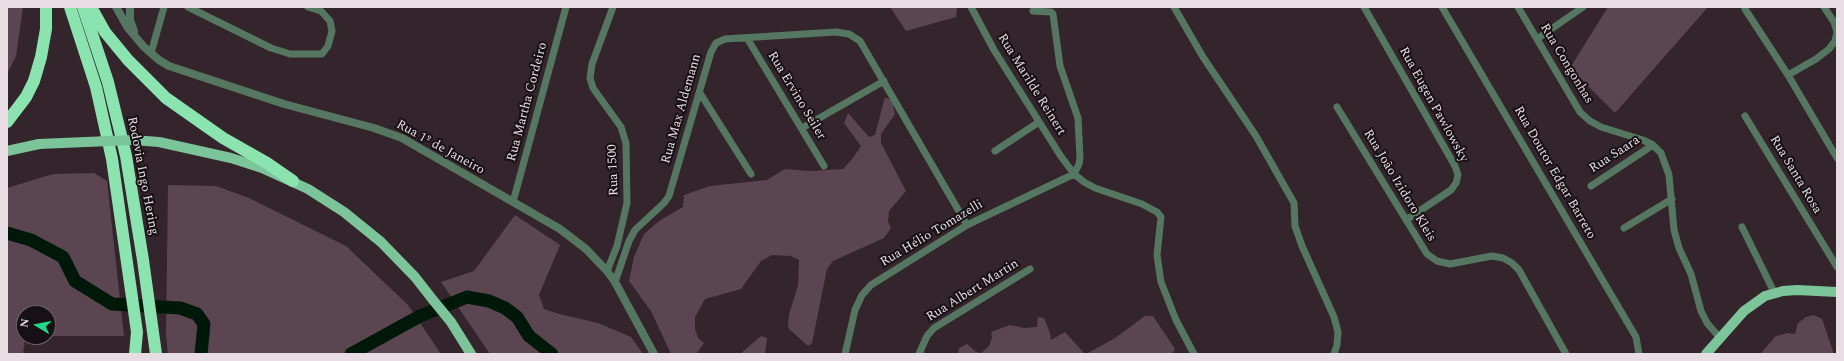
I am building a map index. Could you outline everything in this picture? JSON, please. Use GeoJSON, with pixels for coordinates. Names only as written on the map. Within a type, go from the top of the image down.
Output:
{"type":"FeatureCollection","features":[{"type":"Feature","properties":{"kind":"highway"},"geometry":{"type":"LineString","coordinates":[[7,122],[26,97],[34,81],[41,57],[46,29],[46,7]]}},
{"type":"Feature","properties":{"kind":"highway","name":"Rodovia Ingo Hering"},"geometry":{"type":"LineString","coordinates":[[70,7],[88,59],[105,124],[138,332],[135,354]]}},
{"type":"Feature","properties":{"kind":"highway","name":"Rodovia Ingo Hering"},"geometry":{"type":"LineString","coordinates":[[83,7],[108,82],[126,156],[143,260],[156,354]]}},
{"type":"Feature","properties":{"kind":"highway"},"geometry":{"type":"LineString","coordinates":[[91,7],[106,32],[128,60],[166,98],[223,138],[266,163],[293,181]]}},
{"type":"Feature","properties":{"kind":"main road"},"geometry":{"type":"LineString","coordinates":[[7,151],[39,144],[133,140],[159,142],[231,158],[293,181],[344,212],[381,242],[415,277],[451,322],[471,354]]}},
{"type":"Feature","properties":{"kind":"main road"},"geometry":{"type":"LineString","coordinates":[[1706,354],[1744,311],[1765,296],[1774,292],[1797,290],[1837,292]]}},
{"type":"Feature","properties":{"kind":"street","name":"Rua 1º de Janeiro"},"geometry":{"type":"LineString","coordinates":[[116,7],[128,28],[136,38],[159,60],[179,70],[284,104],[374,128],[402,138],[560,229],[586,250],[607,271],[615,282],[654,354]]}},
{"type":"Feature","properties":{"kind":"street","name":"Rua 1º de Janeiro"},"geometry":{"type":"LineString","coordinates":[[130,7],[130,20],[136,38]]}},
{"type":"Feature","properties":{"kind":"street"},"geometry":{"type":"LineString","coordinates":[[151,53],[164,7]]}},
{"type":"Feature","properties":{"kind":"street"},"geometry":{"type":"LineString","coordinates":[[188,7],[272,48],[290,54],[322,54],[328,46],[332,31],[330,21],[321,11],[308,7]]}},
{"type":"Feature","properties":{"kind":"street","name":"Rua Martha Cordeiro"},"geometry":{"type":"LineString","coordinates":[[513,202],[566,7]]}},
{"type":"Feature","properties":{"kind":"street","name":"Rua 1500"},"geometry":{"type":"LineString","coordinates":[[607,271],[617,246],[627,203],[626,143],[621,127],[593,88],[590,78],[592,64],[613,7]]}},
{"type":"Feature","properties":{"kind":"street","name":"Rua Marilde Reinert"},"geometry":{"type":"LineString","coordinates":[[971,7],[994,50],[1039,122],[1074,174]]}},
{"type":"Feature","properties":{"kind":"street"},"geometry":{"type":"LineString","coordinates":[[1174,7],[1207,64],[1256,136],[1294,203],[1296,226],[1302,246],[1334,317],[1338,332],[1337,345],[1334,354]]}},
{"type":"Feature","properties":{"kind":"street","name":"Rua Eugen Pawlowsky"},"geometry":{"type":"LineString","coordinates":[[1364,7],[1455,166],[1458,174],[1456,183],[1451,190],[1406,220]]}},
{"type":"Feature","properties":{"kind":"street","name":"Rua Doutor Edgar Barreto"},"geometry":{"type":"LineString","coordinates":[[1442,7],[1636,337],[1639,354]]}},
{"type":"Feature","properties":{"kind":"street","name":"Rua Congonhas"},"geometry":{"type":"LineString","coordinates":[[1518,7],[1580,112],[1590,121],[1653,145]]}},
{"type":"Feature","properties":{"kind":"street"},"geometry":{"type":"LineString","coordinates":[[1537,39],[1583,7]]}},
{"type":"Feature","properties":{"kind":"street"},"geometry":{"type":"LineString","coordinates":[[1788,75],[1816,59],[1829,49],[1835,41],[1837,32],[1824,7]]}},
{"type":"Feature","properties":{"kind":"street"},"geometry":{"type":"LineString","coordinates":[[1745,9],[1788,75],[1837,158]]}},
{"type":"Feature","properties":{"kind":"street"},"geometry":{"type":"LineString","coordinates":[[1033,11],[1051,12],[1053,14],[1060,66],[1078,118],[1080,158],[1074,174],[1095,188],[1142,204],[1157,212],[1161,222],[1157,255],[1161,282],[1176,320],[1194,354]]}},
{"type":"Feature","properties":{"kind":"street","name":"Rua Max Aldemann"},"geometry":{"type":"LineString","coordinates":[[615,282],[629,241],[635,230],[664,203],[669,196],[711,52],[716,43],[725,39],[836,32],[849,34],[860,41],[967,225]]}},
{"type":"Feature","properties":{"kind":"street","name":"Rua Ervino Seiler"},"geometry":{"type":"LineString","coordinates":[[747,38],[824,166]]}},
{"type":"Feature","properties":{"kind":"street"},"geometry":{"type":"LineString","coordinates":[[802,128],[884,81]]}},
{"type":"Feature","properties":{"kind":"street"},"geometry":{"type":"LineString","coordinates":[[700,94],[751,174]]}},
{"type":"Feature","properties":{"kind":"street","name":"Rua João Izidoro Kleis"},"geometry":{"type":"LineString","coordinates":[[1337,107],[1426,254],[1437,261],[1450,264],[1492,256],[1503,258],[1512,263],[1519,270],[1566,354]]}},
{"type":"Feature","properties":{"kind":"street","name":"Rua Santa Rosa"},"geometry":{"type":"LineString","coordinates":[[1745,116],[1837,267]]}},
{"type":"Feature","properties":{"kind":"street"},"geometry":{"type":"LineString","coordinates":[[995,151],[1039,122]]}},
{"type":"Feature","properties":{"kind":"street"},"geometry":{"type":"LineString","coordinates":[[1653,145],[1661,153],[1666,164],[1672,199],[1674,230],[1691,274],[1701,311],[1720,338]]}},
{"type":"Feature","properties":{"kind":"street","name":"Rua Saara"},"geometry":{"type":"LineString","coordinates":[[1591,186],[1653,145]]}},
{"type":"Feature","properties":{"kind":"street","name":"Rua Hélio Tomazelli"},"geometry":{"type":"LineString","coordinates":[[845,354],[856,310],[862,295],[871,285],[967,225],[1074,174]]}},
{"type":"Feature","properties":{"kind":"street"},"geometry":{"type":"LineString","coordinates":[[1624,228],[1672,199]]}},
{"type":"Feature","properties":{"kind":"street"},"geometry":{"type":"LineString","coordinates":[[1742,227],[1774,292]]}},
{"type":"Feature","properties":{"kind":"street","name":"Rua Albert Martin"},"geometry":{"type":"LineString","coordinates":[[919,354],[927,336],[934,328],[1030,270]]}},
{"type":"Feature","properties":{"kind":"shaded area"},"geometry":{"type":"Polygon","coordinates":[[[7,7],[23,7],[16,56],[7,74],[7,7]]]}},
{"type":"Feature","properties":{"kind":"shaded area"},"geometry":{"type":"Polygon","coordinates":[[[890,7],[957,7],[956,17],[906,31],[890,7]]]}},
{"type":"Feature","properties":{"kind":"shaded area"},"geometry":{"type":"Polygon","coordinates":[[[1608,7],[1708,7],[1615,113],[1570,68],[1608,7]]]}},
{"type":"Feature","properties":{"kind":"shaded area"},"geometry":{"type":"Polygon","coordinates":[[[885,97],[892,101],[895,114],[881,134],[881,143],[906,191],[889,211],[888,221],[891,228],[884,238],[833,261],[827,269],[812,343],[808,346],[788,328],[789,314],[798,286],[799,260],[791,256],[772,255],[761,261],[741,289],[705,299],[695,317],[695,329],[698,338],[704,343],[696,354],[671,354],[651,311],[629,281],[634,257],[644,234],[659,221],[683,207],[684,195],[710,186],[767,180],[785,169],[810,171],[843,169],[861,146],[844,123],[848,113],[869,137],[875,135],[885,97]]]}},
{"type":"Feature","properties":{"kind":"shaded area"},"geometry":{"type":"Polygon","coordinates":[[[94,173],[107,181],[124,336],[56,336],[56,305],[16,305],[16,345],[24,345],[23,354],[7,354],[7,188],[53,174],[94,173]]]}},
{"type":"Feature","properties":{"kind":"shaded area"},"geometry":{"type":"Polygon","coordinates":[[[168,185],[216,186],[249,198],[346,246],[408,305],[441,354],[168,354],[166,335],[168,185]]]}},
{"type":"Feature","properties":{"kind":"shaded area"},"geometry":{"type":"Polygon","coordinates":[[[515,215],[560,245],[539,295],[544,309],[598,323],[631,337],[643,354],[490,354],[441,282],[474,271],[515,215]]]}},
{"type":"Feature","properties":{"kind":"shaded area"},"geometry":{"type":"Polygon","coordinates":[[[1814,315],[1822,319],[1834,354],[1760,354],[1776,336],[1788,333],[1795,334],[1798,323],[1806,317],[1814,315]]]}},
{"type":"Feature","properties":{"kind":"shaded area"},"geometry":{"type":"Polygon","coordinates":[[[1145,316],[1153,316],[1175,349],[1172,354],[1086,354],[1115,338],[1145,316]]]}},
{"type":"Feature","properties":{"kind":"shaded area"},"geometry":{"type":"Polygon","coordinates":[[[1038,317],[1044,318],[1051,340],[1065,332],[1085,354],[958,354],[959,348],[967,344],[976,352],[981,353],[989,346],[992,338],[991,332],[1010,325],[1024,328],[1037,327],[1038,317]]]}},
{"type":"Feature","properties":{"kind":"shaded area"},"geometry":{"type":"Polygon","coordinates":[[[761,336],[767,338],[765,354],[740,354],[761,336]]]}},
{"type":"Feature","properties":{"kind":"waterway"},"geometry":{"type":"LineString","coordinates":[[7,233],[31,240],[63,257],[75,281],[112,304],[180,308],[197,314],[204,324],[201,354]]}},
{"type":"Feature","properties":{"kind":"waterway"},"geometry":{"type":"LineString","coordinates":[[351,354],[420,316],[467,297],[489,301],[505,308],[517,317],[529,336],[552,354]]}}]}
